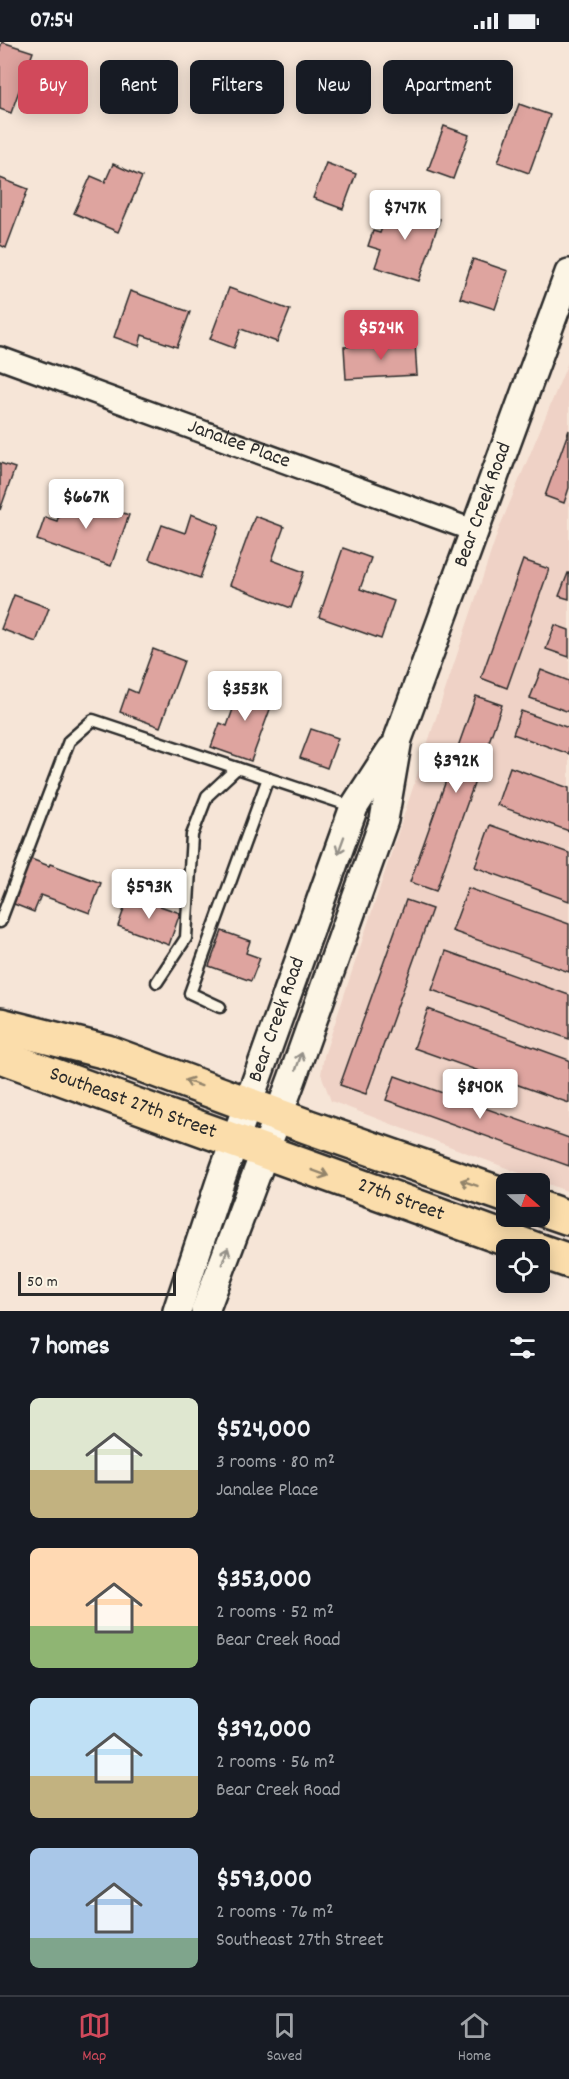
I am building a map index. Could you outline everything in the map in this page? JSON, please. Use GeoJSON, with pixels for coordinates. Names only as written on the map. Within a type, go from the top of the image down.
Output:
{"type":"FeatureCollection","features":[{"type":"Feature","properties":{"kind":"main road","name":"Southeast 27th Street"},"geometry":{"type":"LineString","coordinates":[[0,1025],[107,1052],[248,1104]]}},
{"type":"Feature","properties":{"kind":"main road","name":"Southeast 27th Street"},"geometry":{"type":"LineString","coordinates":[[0,1056],[265,1153]]}},
{"type":"Feature","properties":{"kind":"main road","name":"27th Street"},"geometry":{"type":"LineString","coordinates":[[248,1104],[496,1192]]}},
{"type":"Feature","properties":{"kind":"main road","name":"27th Street"},"geometry":{"type":"LineString","coordinates":[[265,1153],[507,1239]]}},
{"type":"Feature","properties":{"kind":"main road"},"geometry":{"type":"LineString","coordinates":[[550,1211],[569,1218]]}},
{"type":"Feature","properties":{"kind":"main road","name":"27th Street"},"geometry":{"type":"LineString","coordinates":[[550,1254],[569,1261]]}},
{"type":"Feature","properties":{"kind":"street","name":"Bear Creek Road"},"geometry":{"type":"LineString","coordinates":[[205,1311],[279,1116],[384,820],[398,738],[569,273]]}},
{"type":"Feature","properties":{"kind":"street","name":"Janalee Place"},"geometry":{"type":"LineString","coordinates":[[0,358],[475,531]]}},
{"type":"Feature","properties":{"kind":"street","name":"Bear Creek Road"},"geometry":{"type":"LineString","coordinates":[[177,1311],[234,1142],[354,807],[398,738]]}},
{"type":"Feature","properties":{"kind":"lane"},"geometry":{"type":"LineString","coordinates":[[0,922],[69,741],[93,720],[354,807]]}},
{"type":"Feature","properties":{"kind":"lane"},"geometry":{"type":"LineString","coordinates":[[157,982],[186,938],[192,835],[207,796],[237,768]]}},
{"type":"Feature","properties":{"kind":"lane"},"geometry":{"type":"LineString","coordinates":[[220,1008],[190,993],[268,778]]}},
{"type":"Feature","properties":{"kind":"shaded area"},"geometry":{"type":"Polygon","coordinates":[[[569,360],[569,1192],[550,1185],[550,1173],[519,1173],[331,1101],[321,1074],[324,1056],[498,531],[569,360]]]}},
{"type":"Feature","properties":{"kind":"building"},"geometry":{"type":"Polygon","coordinates":[[[2,42],[33,52],[30,60],[18,60],[18,94],[11,113],[0,109],[0,48],[2,42]]]}},
{"type":"Feature","properties":{"kind":"building"},"geometry":{"type":"Polygon","coordinates":[[[519,104],[550,115],[529,173],[498,162],[519,104]]]}},
{"type":"Feature","properties":{"kind":"building"},"geometry":{"type":"Polygon","coordinates":[[[444,126],[469,135],[453,179],[428,170],[444,126]]]}},
{"type":"Feature","properties":{"kind":"building"},"geometry":{"type":"Polygon","coordinates":[[[326,163],[356,174],[343,209],[313,198],[326,163]]]}},
{"type":"Feature","properties":{"kind":"building"},"geometry":{"type":"Polygon","coordinates":[[[113,164],[142,177],[118,232],[74,213],[91,176],[105,182],[113,164]]]}},
{"type":"Feature","properties":{"kind":"building"},"geometry":{"type":"Polygon","coordinates":[[[0,178],[28,189],[6,248],[0,245],[0,178]]]}},
{"type":"Feature","properties":{"kind":"building"},"geometry":{"type":"Polygon","coordinates":[[[391,203],[440,219],[419,281],[375,267],[381,250],[368,246],[373,231],[380,233],[391,203]]]}},
{"type":"Feature","properties":{"kind":"building"},"geometry":{"type":"Polygon","coordinates":[[[473,259],[508,271],[495,309],[460,298],[473,259]]]}},
{"type":"Feature","properties":{"kind":"building"},"geometry":{"type":"Polygon","coordinates":[[[229,288],[290,310],[277,342],[241,329],[234,348],[210,339],[229,288]]]}},
{"type":"Feature","properties":{"kind":"building"},"geometry":{"type":"Polygon","coordinates":[[[130,291],[190,312],[177,347],[142,335],[139,346],[114,337],[130,291]]]}},
{"type":"Feature","properties":{"kind":"building"},"geometry":{"type":"Polygon","coordinates":[[[415,343],[417,375],[346,379],[344,347],[415,343]]]}},
{"type":"Feature","properties":{"kind":"building"},"geometry":{"type":"Polygon","coordinates":[[[569,430],[569,488],[564,503],[545,496],[569,430]]]}},
{"type":"Feature","properties":{"kind":"building"},"geometry":{"type":"Polygon","coordinates":[[[0,463],[15,468],[0,510],[0,463]]]}},
{"type":"Feature","properties":{"kind":"building"},"geometry":{"type":"Polygon","coordinates":[[[66,494],[129,515],[111,566],[37,540],[45,517],[57,521],[66,494]]]}},
{"type":"Feature","properties":{"kind":"building"},"geometry":{"type":"Polygon","coordinates":[[[191,514],[219,525],[200,578],[149,559],[162,525],[185,533],[191,514]]]}},
{"type":"Feature","properties":{"kind":"building"},"geometry":{"type":"Polygon","coordinates":[[[255,516],[284,527],[272,560],[304,572],[291,608],[230,585],[255,516]]]}},
{"type":"Feature","properties":{"kind":"building"},"geometry":{"type":"Polygon","coordinates":[[[343,548],[371,558],[360,589],[394,601],[381,639],[319,617],[343,548]]]}},
{"type":"Feature","properties":{"kind":"building"},"geometry":{"type":"Polygon","coordinates":[[[523,560],[549,569],[507,688],[481,678],[523,560]]]}},
{"type":"Feature","properties":{"kind":"building"},"geometry":{"type":"Polygon","coordinates":[[[569,573],[569,599],[559,596],[569,573]]]}},
{"type":"Feature","properties":{"kind":"building"},"geometry":{"type":"Polygon","coordinates":[[[14,595],[49,608],[36,642],[1,629],[14,595]]]}},
{"type":"Feature","properties":{"kind":"building"},"geometry":{"type":"Polygon","coordinates":[[[555,625],[569,630],[569,657],[546,649],[555,625]]]}},
{"type":"Feature","properties":{"kind":"building"},"geometry":{"type":"Polygon","coordinates":[[[153,649],[184,661],[160,727],[120,712],[128,689],[137,693],[153,649]]]}},
{"type":"Feature","properties":{"kind":"building"},"geometry":{"type":"Polygon","coordinates":[[[541,670],[569,681],[569,712],[530,698],[541,670]]]}},
{"type":"Feature","properties":{"kind":"building"},"geometry":{"type":"Polygon","coordinates":[[[243,681],[276,693],[251,761],[211,747],[220,723],[227,726],[243,681]]]}},
{"type":"Feature","properties":{"kind":"building"},"geometry":{"type":"Polygon","coordinates":[[[476,696],[502,705],[436,891],[410,882],[476,696]]]}},
{"type":"Feature","properties":{"kind":"building"},"geometry":{"type":"Polygon","coordinates":[[[521,711],[569,728],[569,754],[513,734],[521,711]]]}},
{"type":"Feature","properties":{"kind":"building"},"geometry":{"type":"Polygon","coordinates":[[[311,729],[338,738],[327,768],[300,758],[311,729]]]}},
{"type":"Feature","properties":{"kind":"building"},"geometry":{"type":"Polygon","coordinates":[[[510,767],[569,788],[569,831],[497,805],[510,767]]]}},
{"type":"Feature","properties":{"kind":"building"},"geometry":{"type":"Polygon","coordinates":[[[490,825],[569,853],[569,901],[475,867],[490,825]]]}},
{"type":"Feature","properties":{"kind":"building"},"geometry":{"type":"Polygon","coordinates":[[[26,857],[101,883],[90,913],[41,895],[34,912],[9,902],[26,857]]]}},
{"type":"Feature","properties":{"kind":"building"},"geometry":{"type":"Polygon","coordinates":[[[468,888],[569,924],[569,972],[452,931],[468,888]]]}},
{"type":"Feature","properties":{"kind":"building"},"geometry":{"type":"Polygon","coordinates":[[[129,895],[180,913],[169,945],[118,926],[129,895]]]}},
{"type":"Feature","properties":{"kind":"building"},"geometry":{"type":"Polygon","coordinates":[[[406,900],[432,909],[366,1094],[340,1085],[406,900]]]}},
{"type":"Feature","properties":{"kind":"building"},"geometry":{"type":"Polygon","coordinates":[[[222,931],[250,941],[246,953],[260,958],[251,981],[209,966],[222,931]]]}},
{"type":"Feature","properties":{"kind":"building"},"geometry":{"type":"Polygon","coordinates":[[[446,951],[569,995],[569,1039],[432,990],[446,951]]]}},
{"type":"Feature","properties":{"kind":"building"},"geometry":{"type":"Polygon","coordinates":[[[428,1009],[569,1060],[569,1103],[414,1048],[428,1009]]]}},
{"type":"Feature","properties":{"kind":"building"},"geometry":{"type":"Polygon","coordinates":[[[395,1076],[569,1138],[569,1166],[386,1100],[395,1076]]]}}]}
